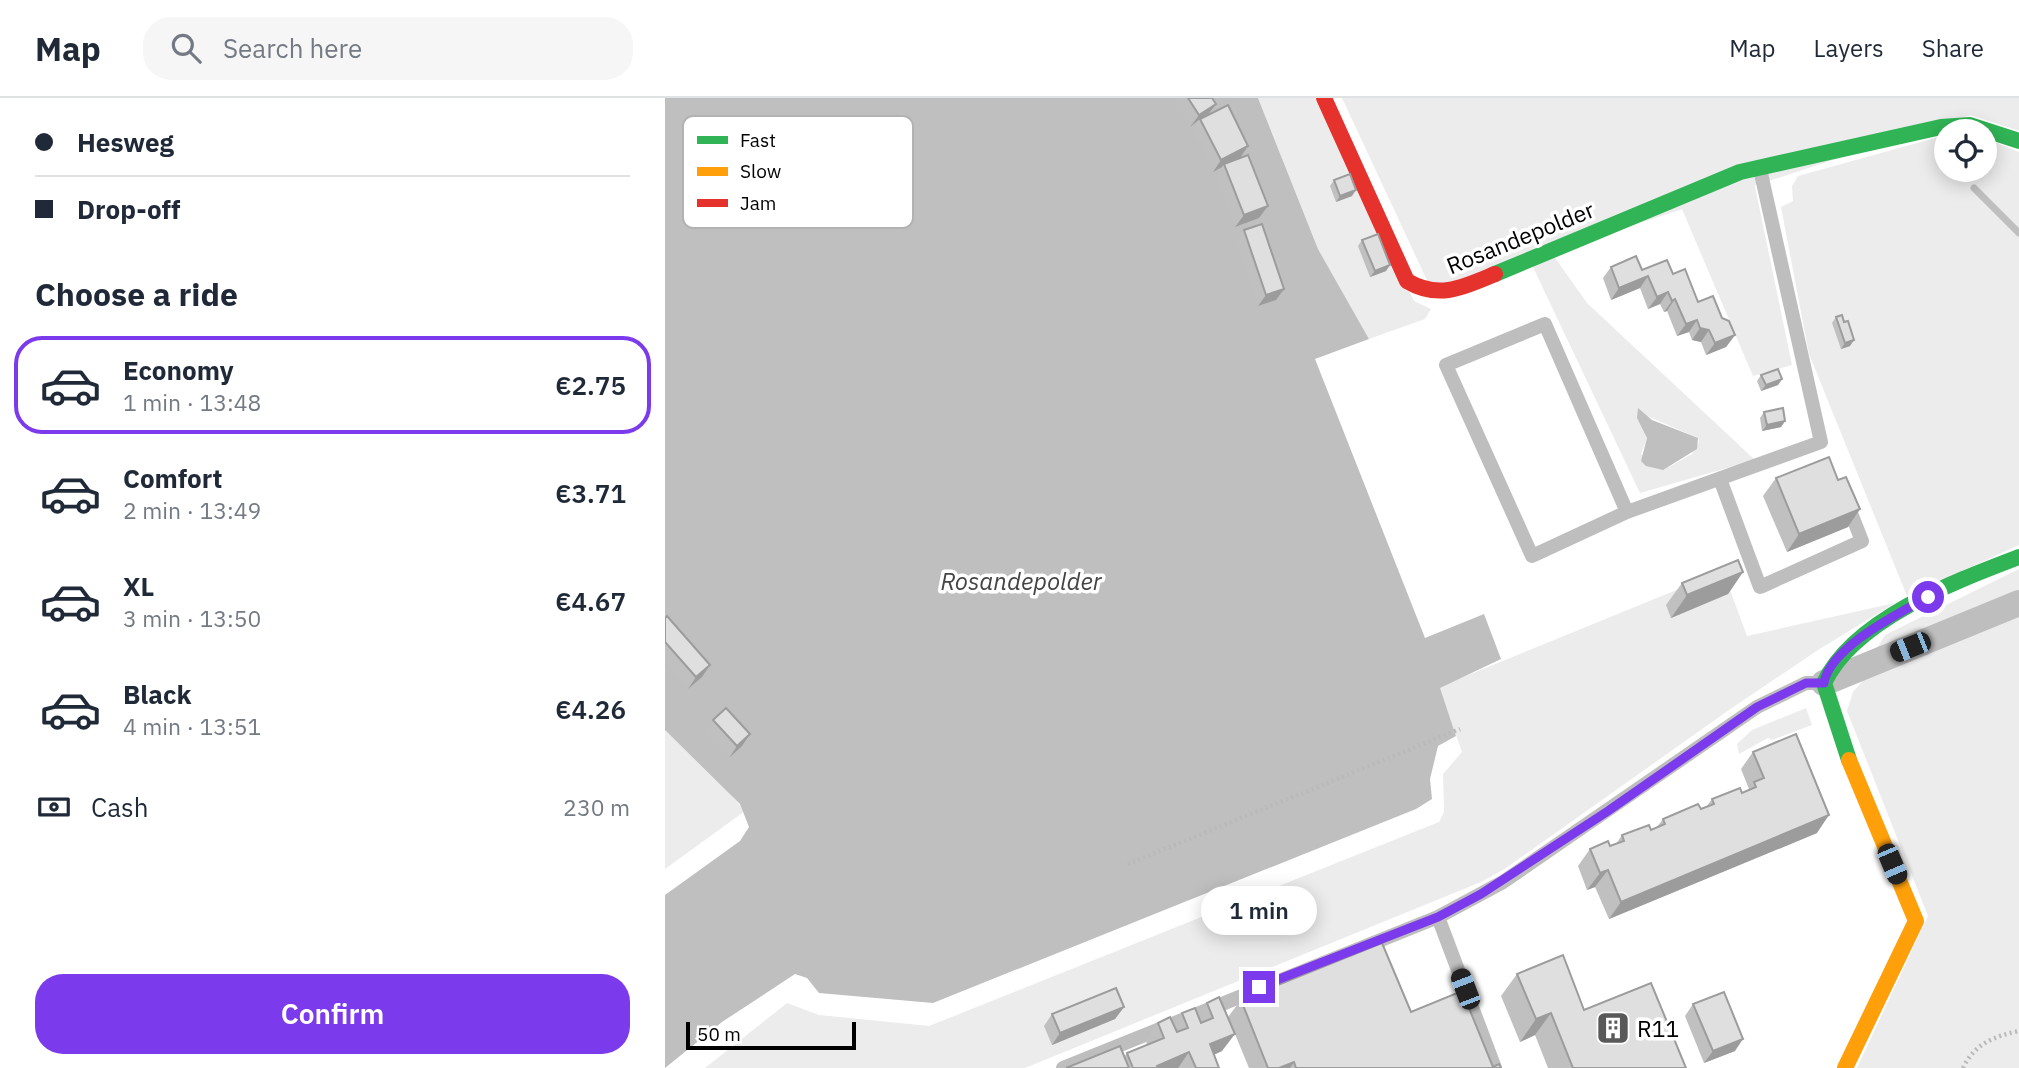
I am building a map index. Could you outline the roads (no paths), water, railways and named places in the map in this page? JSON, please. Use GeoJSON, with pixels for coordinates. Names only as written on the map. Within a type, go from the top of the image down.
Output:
{"type":"FeatureCollection","features":[{"type":"Feature","properties":{"kind":"street","name":"Rosandepolder"},"geometry":{"type":"LineString","coordinates":[[1324,98],[1406,281],[1435,293],[1454,291],[1740,172],[1941,127],[1970,125],[1999,132],[2019,141]]}},
{"type":"Feature","properties":{"kind":"street"},"geometry":{"type":"LineString","coordinates":[[1845,1068],[1916,920],[1844,749],[1824,683],[1831,663],[1877,627],[1951,584],[2019,557]]}},
{"type":"Feature","properties":{"kind":"street"},"geometry":{"type":"LineString","coordinates":[[1824,683],[2019,603]]}},
{"type":"Feature","properties":{"kind":"lane"},"geometry":{"type":"LineString","coordinates":[[1627,512],[1545,324],[1446,365],[1532,556],[1627,512],[1720,479],[1824,448],[1759,168]]}},
{"type":"Feature","properties":{"kind":"lane"},"geometry":{"type":"LineString","coordinates":[[1720,479],[1760,587],[1862,541],[1842,492]]}},
{"type":"Feature","properties":{"kind":"lane"},"geometry":{"type":"LineString","coordinates":[[1063,1068],[1438,917],[1514,875],[1757,707],[1806,683],[1824,683]]}},
{"type":"Feature","properties":{"kind":"lane"},"geometry":{"type":"LineString","coordinates":[[1438,917],[1495,1068]]}},
{"type":"Feature","properties":{"kind":"water","name":"Rosandepolder"},"geometry":{"type":"Polygon","coordinates":[[[665,98],[1258,98],[1318,249],[1369,339],[1315,359],[1425,638],[1484,614],[1501,659],[1440,688],[1456,736],[1438,746],[1430,779],[1432,799],[1416,809],[933,1003],[819,993],[807,978],[795,974],[722,1022],[665,1068],[665,895],[740,841],[749,827],[740,804],[665,730],[665,98]]]}},
{"type":"Feature","properties":{"kind":"water"},"geometry":{"type":"Polygon","coordinates":[[[1638,408],[1652,420],[1698,438],[1697,449],[1663,470],[1646,466],[1641,461],[1647,438],[1637,418],[1638,408]]]}},
{"type":"Feature","properties":{"kind":"waterway"},"geometry":{"type":"LineString","coordinates":[[1974,188],[2019,233]]}},
{"type":"Feature","properties":{"kind":"place","name":"R11"},"geometry":{"type":"Point","coordinates":[1613,1028]}}]}
